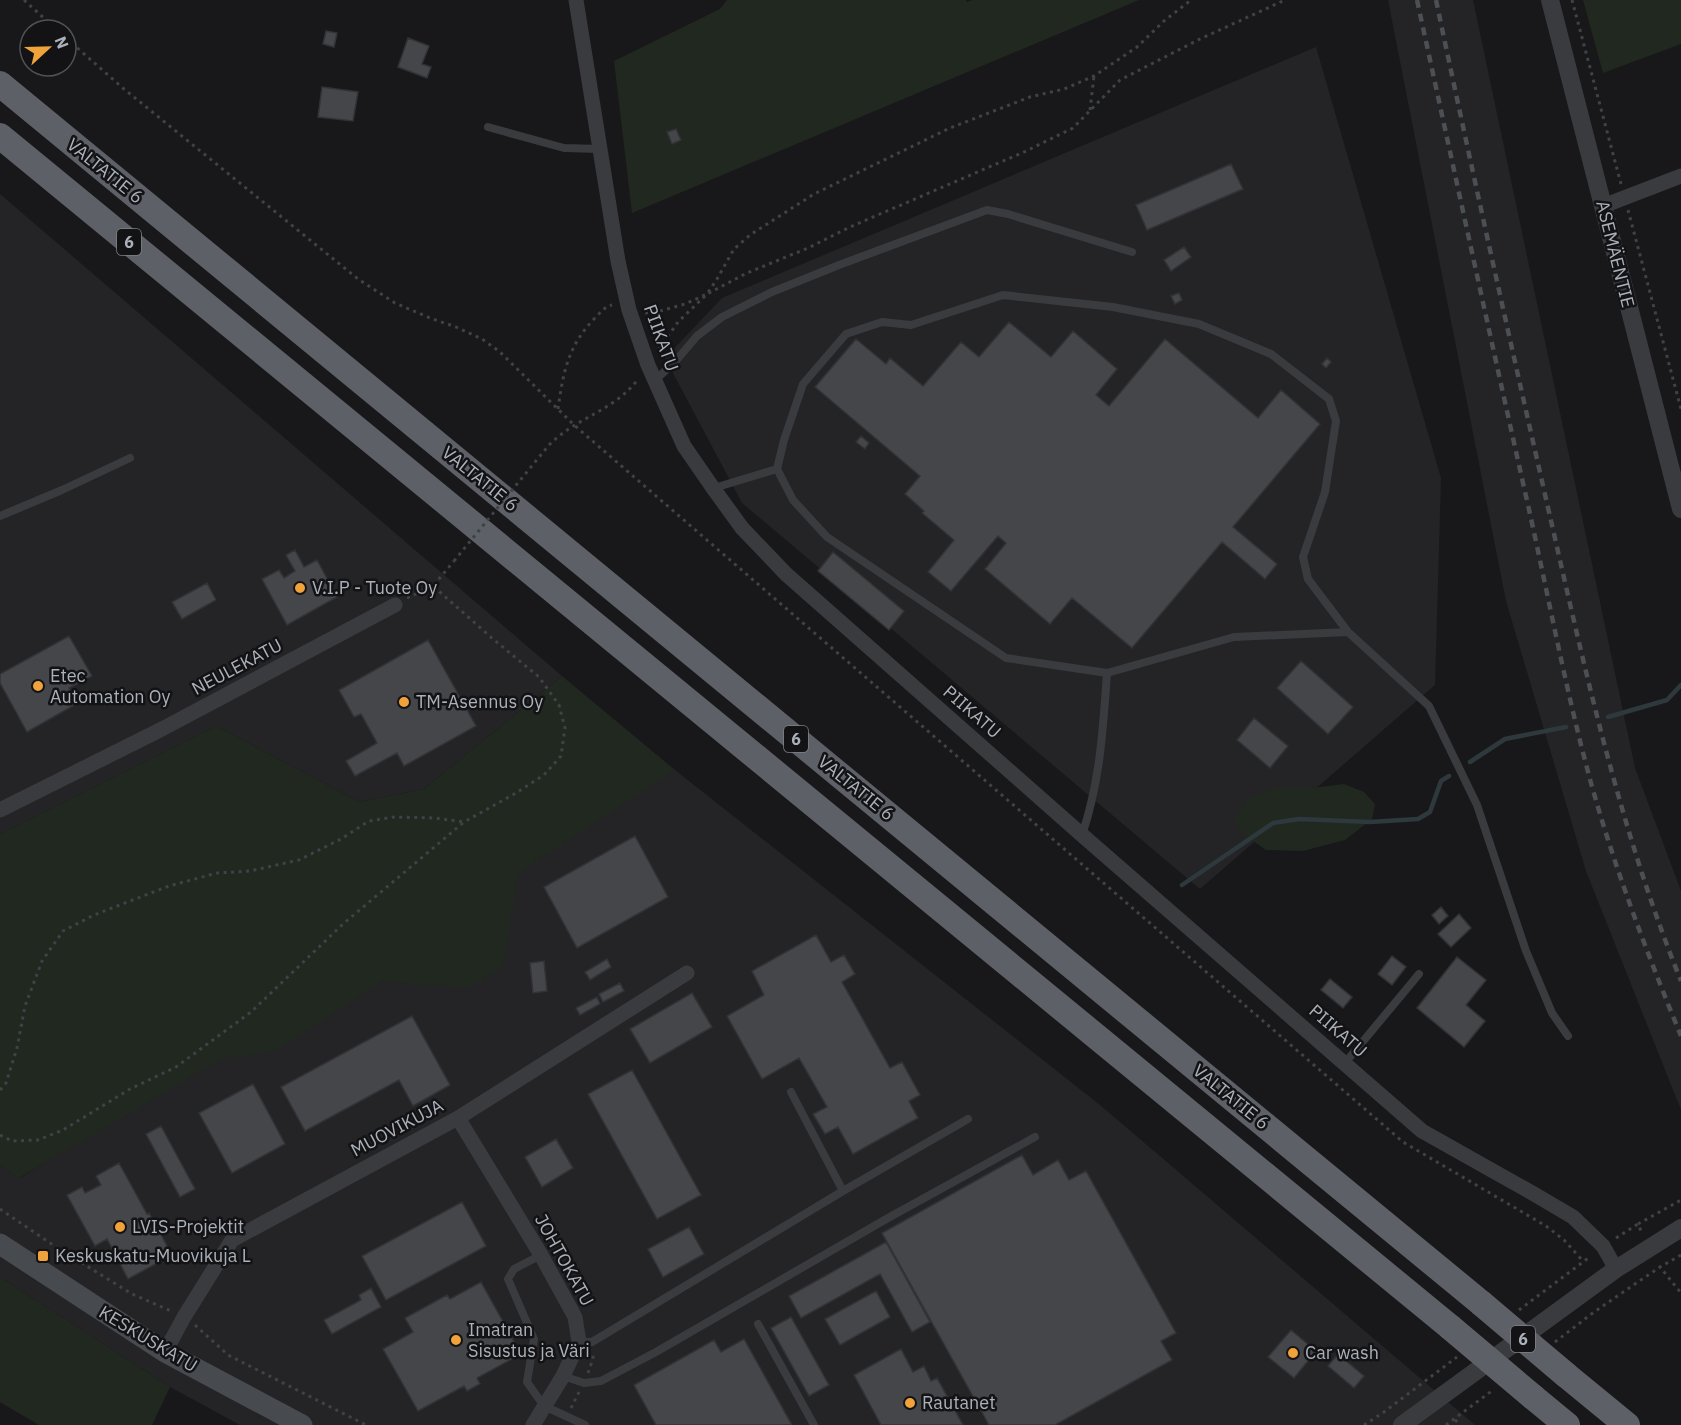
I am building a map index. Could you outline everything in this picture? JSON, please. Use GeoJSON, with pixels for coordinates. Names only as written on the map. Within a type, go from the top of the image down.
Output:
{"type":"FeatureCollection","features":[{"type":"Feature","properties":{"kind":"highway","name":"VALTATIE 6"},"geometry":{"type":"LineString","coordinates":[[0,84],[1627,1425]]}},
{"type":"Feature","properties":{"kind":"highway","name":"6"},"geometry":{"type":"LineString","coordinates":[[0,136],[1568,1425]]}},
{"type":"Feature","properties":{"kind":"main road","name":"KESKUSKATU"},"geometry":{"type":"LineString","coordinates":[[0,1244],[165,1352],[302,1425]]}},
{"type":"Feature","properties":{"kind":"street","name":"PIIKATU"},"geometry":{"type":"LineString","coordinates":[[576,0],[618,261],[629,309],[648,365],[684,446],[742,528],[786,574],[1422,1131],[1573,1217],[1603,1246],[1616,1269]]}},
{"type":"Feature","properties":{"kind":"street","name":"ASEMÄENTIE"},"geometry":{"type":"LineString","coordinates":[[1550,0],[1681,509]]}},
{"type":"Feature","properties":{"kind":"street"},"geometry":{"type":"LineString","coordinates":[[1603,206],[1681,176]]}},
{"type":"Feature","properties":{"kind":"street","name":"NEULEKATU"},"geometry":{"type":"LineString","coordinates":[[0,810],[162,729],[394,605]]}},
{"type":"Feature","properties":{"kind":"street","name":"MUOVIKUJA"},"geometry":{"type":"LineString","coordinates":[[165,1352],[232,1240],[458,1118],[687,973]]}},
{"type":"Feature","properties":{"kind":"street","name":"JOHTOKATU"},"geometry":{"type":"LineString","coordinates":[[458,1118],[541,1255],[575,1317],[579,1342]]}},
{"type":"Feature","properties":{"kind":"street"},"geometry":{"type":"LineString","coordinates":[[1402,1425],[1616,1269],[1681,1228]]}},
{"type":"Feature","properties":{"kind":"street"},"geometry":{"type":"LineString","coordinates":[[533,1425],[563,1376],[579,1342]]}},
{"type":"Feature","properties":{"kind":"lane"},"geometry":{"type":"LineString","coordinates":[[489,127],[564,148],[600,149]]}},
{"type":"Feature","properties":{"kind":"lane"},"geometry":{"type":"LineString","coordinates":[[655,380],[674,363],[697,336],[722,317],[791,284],[987,210],[1008,214],[1132,252]]}},
{"type":"Feature","properties":{"kind":"lane"},"geometry":{"type":"LineString","coordinates":[[1348,632],[1234,637],[1107,673],[1006,658],[827,537],[793,500],[777,469],[803,384],[846,334],[882,322],[911,325],[1003,295],[1113,307],[1199,324],[1271,354],[1329,399],[1336,421],[1325,492],[1303,557],[1308,579],[1348,632],[1429,706],[1477,805],[1526,951],[1552,1013],[1568,1036]]}},
{"type":"Feature","properties":{"kind":"lane"},"geometry":{"type":"LineString","coordinates":[[0,516],[130,458]]}},
{"type":"Feature","properties":{"kind":"lane"},"geometry":{"type":"LineString","coordinates":[[713,488],[777,469]]}},
{"type":"Feature","properties":{"kind":"lane"},"geometry":{"type":"LineString","coordinates":[[1082,835],[1092,806],[1097,777],[1107,673]]}},
{"type":"Feature","properties":{"kind":"lane"},"geometry":{"type":"LineString","coordinates":[[1345,1064],[1419,974]]}},
{"type":"Feature","properties":{"kind":"lane"},"geometry":{"type":"LineString","coordinates":[[791,1092],[843,1191]]}},
{"type":"Feature","properties":{"kind":"lane"},"geometry":{"type":"LineString","coordinates":[[579,1342],[592,1342],[843,1191],[968,1119]]}},
{"type":"Feature","properties":{"kind":"lane"},"geometry":{"type":"LineString","coordinates":[[563,1376],[584,1383],[601,1381],[657,1352],[888,1218],[1035,1137]]}},
{"type":"Feature","properties":{"kind":"lane"},"geometry":{"type":"LineString","coordinates":[[541,1255],[514,1269],[508,1280],[534,1339],[527,1382],[544,1406],[585,1425]]}},
{"type":"Feature","properties":{"kind":"lane"},"geometry":{"type":"LineString","coordinates":[[758,1324],[814,1425]]}},
{"type":"Feature","properties":{"kind":"path"},"geometry":{"type":"LineString","coordinates":[[24,0],[44,18]]}},
{"type":"Feature","properties":{"kind":"path"},"geometry":{"type":"LineString","coordinates":[[394,605],[433,586],[549,445],[574,425],[604,409],[633,387],[678,322],[707,294],[734,249],[750,235],[814,194],[950,128],[1030,97],[1064,89],[1094,76],[1137,47],[1164,21],[1191,0]]}},
{"type":"Feature","properties":{"kind":"path"},"geometry":{"type":"LineString","coordinates":[[558,410],[562,382],[571,351],[582,332],[606,307],[615,304],[645,313],[686,304],[747,273],[1024,152],[1073,128],[1120,80],[1200,39],[1285,0]]}},
{"type":"Feature","properties":{"kind":"path"},"geometry":{"type":"LineString","coordinates":[[78,49],[124,89],[358,279],[395,303],[482,339],[500,352],[574,425],[1404,1142],[1546,1226],[1564,1240],[1583,1261]]}},
{"type":"Feature","properties":{"kind":"path"},"geometry":{"type":"LineString","coordinates":[[1090,110],[1094,76]]}},
{"type":"Feature","properties":{"kind":"path"},"geometry":{"type":"LineString","coordinates":[[0,1136],[12,1141],[39,1140],[63,1130],[130,1089],[176,1067],[251,1012],[344,924],[464,822],[544,775],[561,756],[565,729],[559,705],[539,677],[433,586]]}},
{"type":"Feature","properties":{"kind":"path"},"geometry":{"type":"LineString","coordinates":[[0,1090],[6,1083],[17,1048],[25,1006],[42,961],[63,931],[94,915],[169,886],[218,873],[250,871],[299,860],[341,839],[369,821],[435,818],[464,822]]}},
{"type":"Feature","properties":{"kind":"path"},"geometry":{"type":"LineString","coordinates":[[1638,1224],[1681,1200]]}},
{"type":"Feature","properties":{"kind":"path"},"geometry":{"type":"LineString","coordinates":[[1681,1255],[1660,1267],[1681,1293]]}},
{"type":"Feature","properties":{"kind":"path"},"geometry":{"type":"LineString","coordinates":[[1455,1420],[1461,1425]]}},
{"type":"Feature","properties":{"kind":"shaded area"},"geometry":{"type":"Polygon","coordinates":[[[727,0],[966,0],[967,2],[973,0],[1139,0],[632,213],[614,61],[720,9],[727,0]]]}},
{"type":"Feature","properties":{"kind":"shaded area"},"geometry":{"type":"Polygon","coordinates":[[[1388,0],[1473,0],[1635,768],[1681,891],[1681,1110],[1586,871],[1506,601],[1388,0]]]}},
{"type":"Feature","properties":{"kind":"shaded area"},"geometry":{"type":"Polygon","coordinates":[[[1583,0],[1681,0],[1681,44],[1603,73],[1583,0]]]}},
{"type":"Feature","properties":{"kind":"shaded area"},"geometry":{"type":"Polygon","coordinates":[[[1316,47],[1441,478],[1435,685],[1200,889],[742,503],[665,358],[722,298],[1316,47]]]}},
{"type":"Feature","properties":{"kind":"shaded area"},"geometry":{"type":"Polygon","coordinates":[[[0,194],[562,676],[424,789],[360,802],[216,726],[0,834],[0,194]]]}},
{"type":"Feature","properties":{"kind":"shaded area"},"geometry":{"type":"Polygon","coordinates":[[[562,676],[675,770],[518,873],[503,967],[469,988],[383,981],[275,1051],[222,1059],[19,1178],[0,1165],[0,834],[216,726],[360,802],[424,789],[562,676]]]}},
{"type":"Feature","properties":{"kind":"shaded area"},"geometry":{"type":"Polygon","coordinates":[[[675,770],[1100,1105],[1475,1425],[240,1425],[170,1387],[0,1277],[0,1165],[20,1178],[675,770]]]}},
{"type":"Feature","properties":{"kind":"shaded area"},"geometry":{"type":"Polygon","coordinates":[[[1344,784],[1364,792],[1375,804],[1372,819],[1345,840],[1303,851],[1266,850],[1243,834],[1234,821],[1248,799],[1273,788],[1312,788],[1344,784]]]}},
{"type":"Feature","properties":{"kind":"shaded area"},"geometry":{"type":"Polygon","coordinates":[[[0,1277],[170,1387],[152,1425],[39,1425],[0,1402],[0,1277]]]}},
{"type":"Feature","properties":{"kind":"building"},"geometry":{"type":"Polygon","coordinates":[[[326,31],[337,33],[334,47],[323,44],[326,31]]]}},
{"type":"Feature","properties":{"kind":"building"},"geometry":{"type":"Polygon","coordinates":[[[408,38],[429,46],[422,64],[431,67],[427,78],[398,67],[408,38]]]}},
{"type":"Feature","properties":{"kind":"building"},"geometry":{"type":"Polygon","coordinates":[[[322,87],[358,92],[353,121],[318,117],[322,87]]]}},
{"type":"Feature","properties":{"kind":"building"},"geometry":{"type":"Polygon","coordinates":[[[676,129],[681,140],[672,144],[667,132],[676,129]]]}},
{"type":"Feature","properties":{"kind":"building"},"geometry":{"type":"Polygon","coordinates":[[[1231,164],[1243,189],[1147,230],[1136,205],[1231,164]]]}},
{"type":"Feature","properties":{"kind":"building"},"geometry":{"type":"Polygon","coordinates":[[[1184,247],[1191,257],[1171,271],[1164,260],[1184,247]]]}},
{"type":"Feature","properties":{"kind":"building"},"geometry":{"type":"Polygon","coordinates":[[[1179,293],[1182,300],[1175,304],[1171,296],[1179,293]]]}},
{"type":"Feature","properties":{"kind":"building"},"geometry":{"type":"Polygon","coordinates":[[[1009,322],[1051,357],[1073,331],[1117,369],[1096,395],[1109,406],[1165,339],[1258,418],[1281,390],[1320,424],[1233,527],[1277,564],[1265,579],[1222,542],[1132,648],[1072,598],[1050,624],[985,569],[1006,543],[998,536],[951,591],[928,572],[954,540],[922,513],[924,511],[905,494],[920,476],[815,387],[856,339],[886,364],[890,358],[923,386],[961,342],[979,357],[1009,322]]]}},
{"type":"Feature","properties":{"kind":"building"},"geometry":{"type":"Polygon","coordinates":[[[1327,358],[1331,362],[1326,368],[1322,364],[1327,358]]]}},
{"type":"Feature","properties":{"kind":"building"},"geometry":{"type":"Polygon","coordinates":[[[861,436],[869,443],[865,449],[856,442],[861,436]]]}},
{"type":"Feature","properties":{"kind":"building","name":"V.I.P - Tuote Oy"},"geometry":{"type":"Polygon","coordinates":[[[295,550],[304,567],[317,560],[337,597],[287,625],[262,579],[279,570],[284,578],[295,571],[286,555],[295,550]]]}},
{"type":"Feature","properties":{"kind":"building"},"geometry":{"type":"Polygon","coordinates":[[[833,552],[904,611],[889,630],[818,571],[833,552]]]}},
{"type":"Feature","properties":{"kind":"building"},"geometry":{"type":"Polygon","coordinates":[[[207,583],[216,600],[182,619],[172,602],[207,583]]]}},
{"type":"Feature","properties":{"kind":"building","name":"Etec Automation Oy"},"geometry":{"type":"Polygon","coordinates":[[[69,636],[92,676],[69,688],[78,703],[27,732],[0,683],[0,674],[69,636]]]}},
{"type":"Feature","properties":{"kind":"building","name":"TM-Asennus Oy"},"geometry":{"type":"Polygon","coordinates":[[[428,640],[476,726],[404,766],[397,753],[355,776],[346,761],[377,743],[361,714],[354,717],[339,690],[428,640]]]}},
{"type":"Feature","properties":{"kind":"building"},"geometry":{"type":"Polygon","coordinates":[[[1301,661],[1353,707],[1328,734],[1277,688],[1301,661]]]}},
{"type":"Feature","properties":{"kind":"building"},"geometry":{"type":"Polygon","coordinates":[[[1254,718],[1288,746],[1270,768],[1237,740],[1254,718]]]}},
{"type":"Feature","properties":{"kind":"building"},"geometry":{"type":"Polygon","coordinates":[[[635,836],[668,897],[577,948],[544,887],[635,836]]]}},
{"type":"Feature","properties":{"kind":"building"},"geometry":{"type":"Polygon","coordinates":[[[1441,907],[1448,916],[1439,924],[1432,915],[1441,907]]]}},
{"type":"Feature","properties":{"kind":"building"},"geometry":{"type":"Polygon","coordinates":[[[1459,914],[1471,928],[1451,947],[1438,934],[1459,914]]]}},
{"type":"Feature","properties":{"kind":"building"},"geometry":{"type":"Polygon","coordinates":[[[816,935],[831,962],[844,955],[855,974],[842,982],[890,1068],[902,1062],[920,1095],[909,1101],[918,1118],[853,1154],[838,1127],[825,1134],[813,1114],[827,1107],[799,1058],[762,1079],[727,1016],[764,995],[752,971],[816,935]]]}},
{"type":"Feature","properties":{"kind":"building"},"geometry":{"type":"Polygon","coordinates":[[[1392,956],[1406,967],[1392,985],[1378,974],[1392,956]]]}},
{"type":"Feature","properties":{"kind":"building"},"geometry":{"type":"Polygon","coordinates":[[[1457,957],[1486,980],[1466,1005],[1485,1021],[1464,1047],[1417,1008],[1457,957]]]}},
{"type":"Feature","properties":{"kind":"building"},"geometry":{"type":"Polygon","coordinates":[[[607,959],[611,967],[590,980],[585,972],[607,959]]]}},
{"type":"Feature","properties":{"kind":"building"},"geometry":{"type":"Polygon","coordinates":[[[544,961],[547,991],[533,993],[530,963],[544,961]]]}},
{"type":"Feature","properties":{"kind":"building"},"geometry":{"type":"Polygon","coordinates":[[[1330,979],[1352,997],[1343,1008],[1321,990],[1330,979]]]}},
{"type":"Feature","properties":{"kind":"building"},"geometry":{"type":"Polygon","coordinates":[[[620,983],[624,991],[603,1002],[599,994],[620,983]]]}},
{"type":"Feature","properties":{"kind":"building"},"geometry":{"type":"Polygon","coordinates":[[[692,993],[712,1027],[650,1063],[630,1029],[692,993]]]}},
{"type":"Feature","properties":{"kind":"building"},"geometry":{"type":"Polygon","coordinates":[[[597,997],[600,1004],[580,1015],[576,1008],[597,997]]]}},
{"type":"Feature","properties":{"kind":"building"},"geometry":{"type":"Polygon","coordinates":[[[412,1016],[450,1085],[413,1106],[399,1080],[305,1131],[281,1087],[412,1016]]]}},
{"type":"Feature","properties":{"kind":"building"},"geometry":{"type":"Polygon","coordinates":[[[632,1070],[701,1195],[657,1219],[588,1094],[632,1070]]]}},
{"type":"Feature","properties":{"kind":"building"},"geometry":{"type":"Polygon","coordinates":[[[253,1084],[285,1144],[232,1173],[199,1113],[253,1084]]]}},
{"type":"Feature","properties":{"kind":"building"},"geometry":{"type":"Polygon","coordinates":[[[161,1126],[195,1189],[180,1197],[146,1134],[161,1126]]]}},
{"type":"Feature","properties":{"kind":"building"},"geometry":{"type":"Polygon","coordinates":[[[556,1139],[573,1168],[542,1187],[525,1157],[556,1139]]]}},
{"type":"Feature","properties":{"kind":"building"},"geometry":{"type":"Polygon","coordinates":[[[1022,1155],[1033,1175],[1058,1160],[1069,1180],[1086,1171],[1176,1333],[1161,1341],[1172,1360],[1055,1425],[989,1425],[882,1233],[1022,1155]]]}},
{"type":"Feature","properties":{"kind":"building","name":"LVIS-Projektit"},"geometry":{"type":"Polygon","coordinates":[[[119,1163],[172,1255],[128,1279],[107,1239],[95,1246],[67,1195],[82,1187],[85,1193],[101,1185],[96,1176],[119,1163]]]}},
{"type":"Feature","properties":{"kind":"building"},"geometry":{"type":"Polygon","coordinates":[[[462,1202],[486,1246],[386,1300],[362,1256],[462,1202]]]}},
{"type":"Feature","properties":{"kind":"building"},"geometry":{"type":"Polygon","coordinates":[[[689,1227],[704,1254],[663,1277],[648,1249],[689,1227]]]}},
{"type":"Feature","properties":{"kind":"building"},"geometry":{"type":"Polygon","coordinates":[[[886,1242],[930,1322],[912,1332],[880,1274],[801,1318],[789,1296],[886,1242]]]}},
{"type":"Feature","properties":{"kind":"building","name":"Imatran Sisustus ja Väri"},"geometry":{"type":"Polygon","coordinates":[[[481,1282],[521,1354],[477,1378],[480,1384],[467,1391],[464,1386],[418,1411],[383,1349],[413,1332],[405,1318],[447,1295],[450,1299],[481,1282]]]}},
{"type":"Feature","properties":{"kind":"building"},"geometry":{"type":"Polygon","coordinates":[[[371,1288],[381,1307],[332,1334],[324,1320],[361,1300],[359,1295],[371,1288]]]}},
{"type":"Feature","properties":{"kind":"building"},"geometry":{"type":"Polygon","coordinates":[[[876,1291],[890,1317],[840,1345],[825,1319],[876,1291]]]}},
{"type":"Feature","properties":{"kind":"building"},"geometry":{"type":"Polygon","coordinates":[[[791,1317],[829,1385],[809,1396],[771,1328],[791,1317]]]}},
{"type":"Feature","properties":{"kind":"building","name":"Car wash"},"geometry":{"type":"Polygon","coordinates":[[[1291,1330],[1316,1351],[1294,1378],[1268,1357],[1291,1330]]]}},
{"type":"Feature","properties":{"kind":"building"},"geometry":{"type":"Polygon","coordinates":[[[744,1339],[792,1425],[656,1425],[634,1385],[714,1340],[721,1352],[744,1339]]]}},
{"type":"Feature","properties":{"kind":"building","name":"Rautanet"},"geometry":{"type":"Polygon","coordinates":[[[901,1349],[913,1372],[924,1366],[931,1381],[937,1378],[963,1425],[881,1425],[854,1375],[901,1349]]]}},
{"type":"Feature","properties":{"kind":"building"},"geometry":{"type":"Polygon","coordinates":[[[1338,1354],[1364,1376],[1354,1388],[1328,1366],[1338,1354]]]}},
{"type":"Feature","properties":{"kind":"waterway"},"geometry":{"type":"LineString","coordinates":[[1608,717],[1667,700],[1681,685]]}},
{"type":"Feature","properties":{"kind":"waterway"},"geometry":{"type":"LineString","coordinates":[[1470,762],[1505,739],[1566,727]]}},
{"type":"Feature","properties":{"kind":"waterway"},"geometry":{"type":"LineString","coordinates":[[1182,885],[1273,823],[1299,819],[1370,822],[1418,819],[1430,812],[1441,781],[1449,776]]}},
{"type":"Feature","properties":{"kind":"railway"},"geometry":{"type":"LineString","coordinates":[[1417,0],[1581,746],[1621,879],[1681,1036]]}},
{"type":"Feature","properties":{"kind":"railway"},"geometry":{"type":"LineString","coordinates":[[1436,0],[1506,320],[1591,690],[1622,808],[1659,924],[1681,981]]}},
{"type":"Feature","properties":{"kind":"place","name":"V.I.P - Tuote Oy"},"geometry":{"type":"Point","coordinates":[300,588]}},
{"type":"Feature","properties":{"kind":"place","name":"Etec Automation Oy"},"geometry":{"type":"Point","coordinates":[38,686]}},
{"type":"Feature","properties":{"kind":"place","name":"TM-Asennus Oy"},"geometry":{"type":"Point","coordinates":[404,702]}},
{"type":"Feature","properties":{"kind":"place","name":"LVIS-Projektit"},"geometry":{"type":"Point","coordinates":[120,1227]}},
{"type":"Feature","properties":{"kind":"place","name":"Keskuskatu-Muovikuja L"},"geometry":{"type":"Point","coordinates":[43,1256]}},
{"type":"Feature","properties":{"kind":"place","name":"Imatran Sisustus ja Väri"},"geometry":{"type":"Point","coordinates":[456,1340]}},
{"type":"Feature","properties":{"kind":"place","name":"Car wash"},"geometry":{"type":"Point","coordinates":[1293,1353]}},
{"type":"Feature","properties":{"kind":"place","name":"Rautanet"},"geometry":{"type":"Point","coordinates":[910,1403]}}]}
